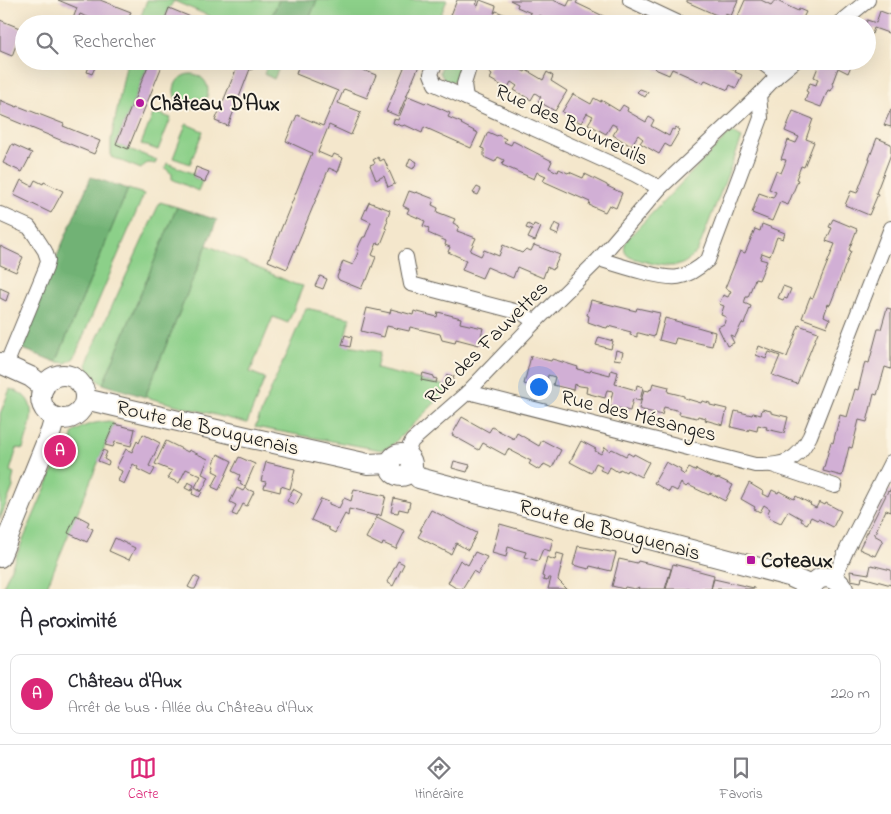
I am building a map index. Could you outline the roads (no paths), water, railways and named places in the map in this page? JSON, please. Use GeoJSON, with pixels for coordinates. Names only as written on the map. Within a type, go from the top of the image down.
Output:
{"type":"FeatureCollection","features":[{"type":"Feature","properties":{"kind":"street"},"geometry":{"type":"LineString","coordinates":[[630,0],[662,15]]}},
{"type":"Feature","properties":{"kind":"street"},"geometry":{"type":"LineString","coordinates":[[850,15],[868,0]]}},
{"type":"Feature","properties":{"kind":"street","name":"Rue des Bouvreuils"},"geometry":{"type":"LineString","coordinates":[[433,70],[431,74],[435,84],[634,174],[660,188]]}},
{"type":"Feature","properties":{"kind":"street","name":"Rue des Bouvreuils"},"geometry":{"type":"LineString","coordinates":[[466,98],[464,84],[468,70]]}},
{"type":"Feature","properties":{"kind":"street"},"geometry":{"type":"LineString","coordinates":[[772,70],[778,75]]}},
{"type":"Feature","properties":{"kind":"street","name":"Rue des Fauvettes"},"geometry":{"type":"LineString","coordinates":[[402,462],[412,441],[468,392],[598,259],[660,188],[759,96],[784,70]]}},
{"type":"Feature","properties":{"kind":"street"},"geometry":{"type":"LineString","coordinates":[[598,259],[660,276],[676,278],[696,270],[708,260],[761,118],[759,96]]}},
{"type":"Feature","properties":{"kind":"street"},"geometry":{"type":"LineString","coordinates":[[0,214],[28,227],[45,251],[48,260],[3,364],[31,377],[44,387]]}},
{"type":"Feature","properties":{"kind":"street","name":"Rue des Mésanges"},"geometry":{"type":"LineString","coordinates":[[468,392],[755,465],[772,465],[789,461],[804,449],[810,436],[891,228]]}},
{"type":"Feature","properties":{"kind":"street"},"geometry":{"type":"LineString","coordinates":[[406,257],[411,284],[522,314],[535,322]]}},
{"type":"Feature","properties":{"kind":"street"},"geometry":{"type":"LineString","coordinates":[[64,375],[72,377],[80,384],[84,389],[85,399],[81,410],[76,415],[63,419],[55,417],[47,411],[44,407],[42,395],[47,383],[54,377],[64,375]]}},
{"type":"Feature","properties":{"kind":"street","name":"Route de Bouguenais"},"geometry":{"type":"LineString","coordinates":[[85,399],[368,464],[402,462],[419,478],[789,576],[811,588]]}},
{"type":"Feature","properties":{"kind":"street"},"geometry":{"type":"LineString","coordinates":[[0,557],[51,432],[55,417]]}},
{"type":"Feature","properties":{"kind":"street"},"geometry":{"type":"LineString","coordinates":[[811,588],[821,578],[838,584],[846,549],[891,462]]}},
{"type":"Feature","properties":{"kind":"street","name":"Rue des Mésanges"},"geometry":{"type":"LineString","coordinates":[[772,465],[835,486]]}},
{"type":"Feature","properties":{"kind":"place","name":"Château D'Aux"},"geometry":{"type":"Point","coordinates":[140,103]}},
{"type":"Feature","properties":{"kind":"place","name":"Château d'Aux"},"geometry":{"type":"Point","coordinates":[60,451]}},
{"type":"Feature","properties":{"kind":"place","name":"Coteaux"},"geometry":{"type":"Point","coordinates":[751,560]}}]}
